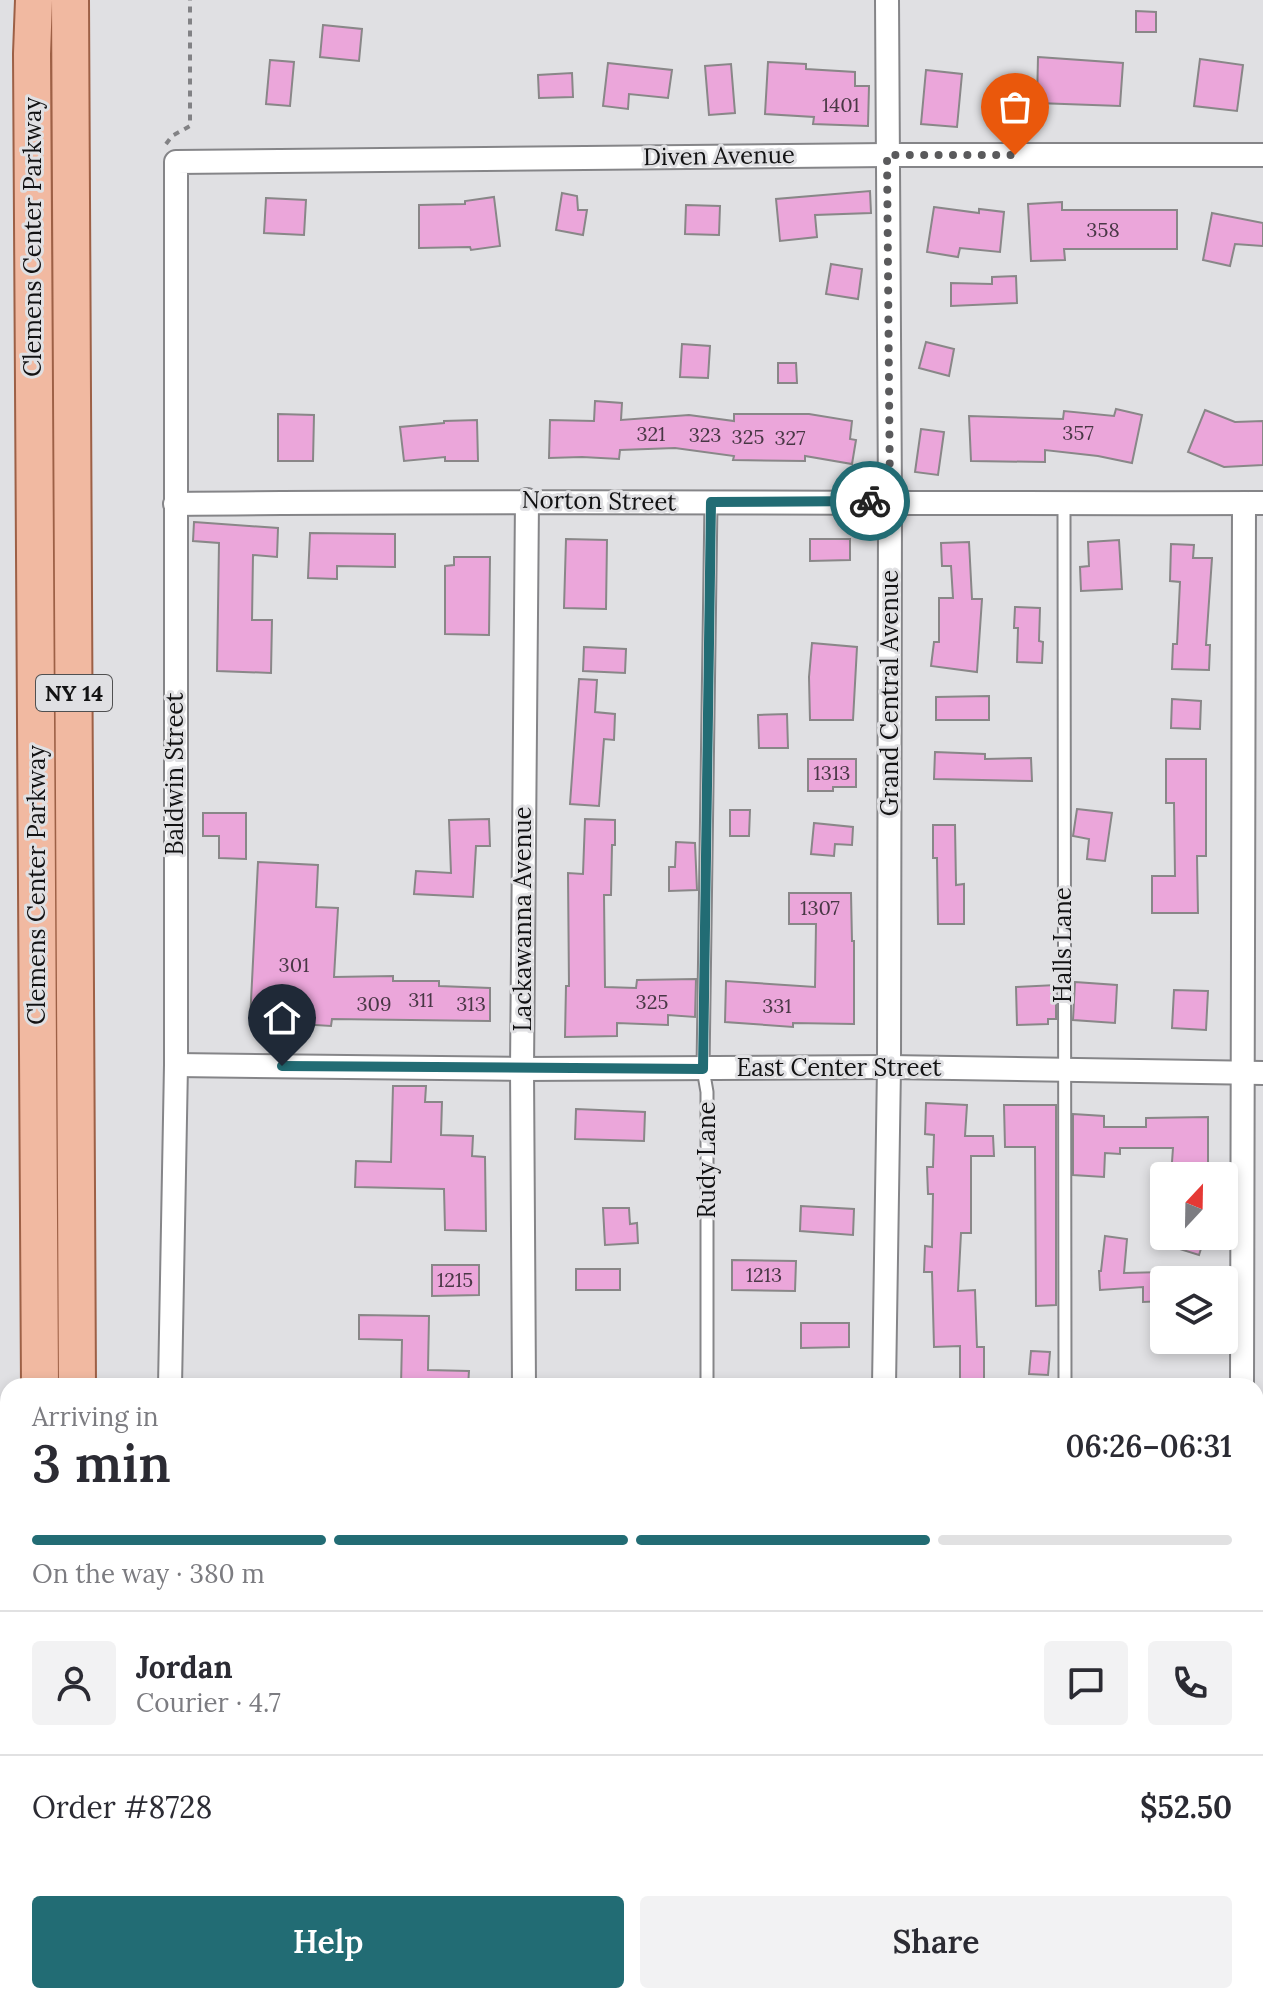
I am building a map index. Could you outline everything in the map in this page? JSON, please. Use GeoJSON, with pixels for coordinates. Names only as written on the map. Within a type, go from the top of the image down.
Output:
{"type":"FeatureCollection","features":[{"type":"Feature","properties":{"kind":"main road","name":"Clemens Center Parkway"},"geometry":{"type":"LineString","coordinates":[[34,0],[40,1378]]}},
{"type":"Feature","properties":{"kind":"main road","name":"Clemens Center Parkway"},"geometry":{"type":"LineString","coordinates":[[70,0],[77,1378]]}},
{"type":"Feature","properties":{"kind":"street","name":"Grand Central Avenue"},"geometry":{"type":"LineString","coordinates":[[884,1378],[889,1067],[887,0]]}},
{"type":"Feature","properties":{"kind":"street","name":"Diven Avenue"},"geometry":{"type":"LineString","coordinates":[[176,162],[887,155],[1263,155]]}},
{"type":"Feature","properties":{"kind":"street","name":"Baldwin Street"},"geometry":{"type":"LineString","coordinates":[[170,1378],[176,1065],[176,162]]}},
{"type":"Feature","properties":{"kind":"street","name":"Norton Street"},"geometry":{"type":"LineString","coordinates":[[175,504],[527,500],[1064,505],[1253,503]]}},
{"type":"Feature","properties":{"kind":"street","name":"Lackawanna Avenue"},"geometry":{"type":"LineString","coordinates":[[524,1378],[522,1069],[527,500]]}},
{"type":"Feature","properties":{"kind":"street"},"geometry":{"type":"LineString","coordinates":[[1242,1378],[1253,1073],[1253,503]]}},
{"type":"Feature","properties":{"kind":"street","name":"East Center Street"},"geometry":{"type":"LineString","coordinates":[[176,1065],[522,1069],[889,1067],[1253,1073]]}},
{"type":"Feature","properties":{"kind":"lane","name":"Rudy Lane"},"geometry":{"type":"LineString","coordinates":[[707,1378],[707,1092],[703,1069],[711,502]]}},
{"type":"Feature","properties":{"kind":"lane","name":"Halls Lane"},"geometry":{"type":"LineString","coordinates":[[1064,505],[1065,1378]]}},
{"type":"Feature","properties":{"kind":"building"},"geometry":{"type":"Polygon","coordinates":[[[1136,11],[1156,12],[1156,32],[1136,32],[1136,11]]]}},
{"type":"Feature","properties":{"kind":"building"},"geometry":{"type":"Polygon","coordinates":[[[323,25],[362,29],[359,61],[320,57],[323,25]]]}},
{"type":"Feature","properties":{"kind":"building"},"geometry":{"type":"Polygon","coordinates":[[[1038,57],[1123,63],[1120,106],[1037,103],[1038,57]]]}},
{"type":"Feature","properties":{"kind":"building"},"geometry":{"type":"Polygon","coordinates":[[[1200,59],[1243,65],[1237,111],[1194,106],[1200,59]]]}},
{"type":"Feature","properties":{"kind":"building"},"geometry":{"type":"Polygon","coordinates":[[[270,60],[294,62],[290,106],[266,104],[270,60]]]}},
{"type":"Feature","properties":{"kind":"building"},"geometry":{"type":"Polygon","coordinates":[[[768,62],[806,64],[806,69],[855,72],[855,86],[869,86],[868,126],[813,124],[814,117],[765,114],[768,62]]]}},
{"type":"Feature","properties":{"kind":"building"},"geometry":{"type":"Polygon","coordinates":[[[608,63],[672,70],[668,98],[629,94],[628,109],[603,106],[608,63]]]}},
{"type":"Feature","properties":{"kind":"building"},"geometry":{"type":"Polygon","coordinates":[[[731,64],[735,113],[709,115],[705,66],[731,64]]]}},
{"type":"Feature","properties":{"kind":"building"},"geometry":{"type":"Polygon","coordinates":[[[926,70],[962,74],[957,127],[921,124],[926,70]]]}},
{"type":"Feature","properties":{"kind":"building"},"geometry":{"type":"Polygon","coordinates":[[[572,73],[573,97],[539,98],[538,75],[572,73]]]}},
{"type":"Feature","properties":{"kind":"building"},"geometry":{"type":"Polygon","coordinates":[[[870,191],[871,213],[815,215],[817,237],[780,241],[776,199],[870,191]]]}},
{"type":"Feature","properties":{"kind":"building"},"geometry":{"type":"Polygon","coordinates":[[[562,193],[577,196],[578,210],[587,210],[583,235],[556,230],[562,193]]]}},
{"type":"Feature","properties":{"kind":"building"},"geometry":{"type":"Polygon","coordinates":[[[494,197],[500,246],[471,250],[470,247],[419,248],[419,205],[465,204],[465,201],[494,197]]]}},
{"type":"Feature","properties":{"kind":"building"},"geometry":{"type":"Polygon","coordinates":[[[266,198],[306,200],[304,235],[264,233],[266,198]]]}},
{"type":"Feature","properties":{"kind":"building"},"geometry":{"type":"Polygon","coordinates":[[[1062,202],[1062,210],[1177,210],[1177,249],[1064,249],[1065,260],[1031,261],[1028,204],[1062,202]]]}},
{"type":"Feature","properties":{"kind":"building"},"geometry":{"type":"Polygon","coordinates":[[[686,205],[720,206],[719,235],[685,234],[686,205]]]}},
{"type":"Feature","properties":{"kind":"building"},"geometry":{"type":"Polygon","coordinates":[[[934,207],[979,213],[979,209],[1004,212],[1000,252],[960,248],[958,257],[927,252],[934,207]]]}},
{"type":"Feature","properties":{"kind":"building"},"geometry":{"type":"Polygon","coordinates":[[[1212,213],[1263,223],[1263,246],[1235,244],[1230,266],[1203,260],[1212,213]]]}},
{"type":"Feature","properties":{"kind":"building"},"geometry":{"type":"Polygon","coordinates":[[[831,264],[862,269],[858,299],[826,294],[831,264]]]}},
{"type":"Feature","properties":{"kind":"building"},"geometry":{"type":"Polygon","coordinates":[[[1016,276],[1017,303],[951,306],[951,283],[992,284],[992,277],[1016,276]]]}},
{"type":"Feature","properties":{"kind":"building"},"geometry":{"type":"Polygon","coordinates":[[[926,342],[954,349],[949,376],[919,368],[926,342]]]}},
{"type":"Feature","properties":{"kind":"building"},"geometry":{"type":"Polygon","coordinates":[[[682,344],[710,346],[708,378],[680,377],[682,344]]]}},
{"type":"Feature","properties":{"kind":"building"},"geometry":{"type":"Polygon","coordinates":[[[778,363],[796,363],[797,383],[778,383],[778,363]]]}},
{"type":"Feature","properties":{"kind":"building"},"geometry":{"type":"Polygon","coordinates":[[[595,401],[622,403],[621,420],[689,415],[734,421],[734,414],[809,414],[852,421],[850,439],[856,440],[852,464],[805,456],[805,461],[733,460],[734,456],[675,448],[620,450],[619,459],[549,458],[550,420],[594,421],[595,401]]]}},
{"type":"Feature","properties":{"kind":"building"},"geometry":{"type":"Polygon","coordinates":[[[1116,409],[1142,415],[1132,463],[1045,450],[1045,462],[971,461],[969,416],[1063,419],[1064,411],[1114,416],[1116,409]]]}},
{"type":"Feature","properties":{"kind":"building"},"geometry":{"type":"Polygon","coordinates":[[[1205,410],[1235,422],[1263,421],[1263,465],[1224,467],[1188,452],[1205,410]]]}},
{"type":"Feature","properties":{"kind":"building"},"geometry":{"type":"Polygon","coordinates":[[[278,414],[314,415],[313,461],[278,461],[278,414]]]}},
{"type":"Feature","properties":{"kind":"building"},"geometry":{"type":"Polygon","coordinates":[[[477,420],[478,461],[445,461],[445,457],[404,461],[400,427],[477,420]]]}},
{"type":"Feature","properties":{"kind":"building"},"geometry":{"type":"Polygon","coordinates":[[[921,429],[944,432],[938,475],[915,472],[921,429]]]}},
{"type":"Feature","properties":{"kind":"building"},"geometry":{"type":"Polygon","coordinates":[[[194,522],[278,528],[277,557],[253,555],[252,620],[272,620],[271,673],[217,671],[219,543],[193,541],[194,522]]]}},
{"type":"Feature","properties":{"kind":"building"},"geometry":{"type":"Polygon","coordinates":[[[310,533],[395,534],[395,567],[337,566],[337,579],[308,578],[310,533]]]}},
{"type":"Feature","properties":{"kind":"building"},"geometry":{"type":"Polygon","coordinates":[[[566,539],[607,540],[606,609],[564,608],[566,539]]]}},
{"type":"Feature","properties":{"kind":"building"},"geometry":{"type":"Polygon","coordinates":[[[810,539],[850,539],[850,560],[810,561],[810,539]]]}},
{"type":"Feature","properties":{"kind":"building"},"geometry":{"type":"Polygon","coordinates":[[[1119,540],[1122,589],[1081,591],[1080,567],[1089,566],[1088,542],[1119,540]]]}},
{"type":"Feature","properties":{"kind":"building"},"geometry":{"type":"Polygon","coordinates":[[[969,542],[972,599],[982,599],[977,672],[931,666],[934,642],[939,642],[939,598],[953,598],[951,566],[942,566],[941,543],[969,542]]]}},
{"type":"Feature","properties":{"kind":"building"},"geometry":{"type":"Polygon","coordinates":[[[1171,544],[1194,545],[1193,558],[1212,558],[1206,645],[1210,645],[1209,670],[1172,669],[1173,644],[1177,644],[1180,582],[1170,581],[1171,544]]]}},
{"type":"Feature","properties":{"kind":"building"},"geometry":{"type":"Polygon","coordinates":[[[454,557],[490,557],[489,635],[445,634],[445,566],[454,565],[454,557]]]}},
{"type":"Feature","properties":{"kind":"building"},"geometry":{"type":"Polygon","coordinates":[[[1015,607],[1040,608],[1042,663],[1017,662],[1015,607]]]}},
{"type":"Feature","properties":{"kind":"building"},"geometry":{"type":"Polygon","coordinates":[[[812,643],[857,647],[853,720],[810,720],[812,643]]]}},
{"type":"Feature","properties":{"kind":"building"},"geometry":{"type":"Polygon","coordinates":[[[584,647],[626,649],[625,673],[583,671],[584,647]]]}},
{"type":"Feature","properties":{"kind":"building"},"geometry":{"type":"Polygon","coordinates":[[[579,679],[597,680],[595,712],[615,714],[614,740],[604,739],[599,806],[570,804],[579,679]]]}},
{"type":"Feature","properties":{"kind":"building"},"geometry":{"type":"Polygon","coordinates":[[[989,696],[989,720],[936,720],[936,697],[989,696]]]}},
{"type":"Feature","properties":{"kind":"building"},"geometry":{"type":"Polygon","coordinates":[[[1172,699],[1201,701],[1200,729],[1171,728],[1172,699]]]}},
{"type":"Feature","properties":{"kind":"building"},"geometry":{"type":"Polygon","coordinates":[[[787,714],[788,748],[759,748],[758,715],[787,714]]]}},
{"type":"Feature","properties":{"kind":"building"},"geometry":{"type":"Polygon","coordinates":[[[935,752],[985,754],[985,759],[1031,758],[1032,781],[934,779],[935,752]]]}},
{"type":"Feature","properties":{"kind":"building"},"geometry":{"type":"Polygon","coordinates":[[[808,759],[856,759],[856,787],[808,791],[808,759]]]}},
{"type":"Feature","properties":{"kind":"building"},"geometry":{"type":"Polygon","coordinates":[[[1166,759],[1206,759],[1206,856],[1197,856],[1198,913],[1152,913],[1152,876],[1175,876],[1174,803],[1166,803],[1166,759]]]}},
{"type":"Feature","properties":{"kind":"building"},"geometry":{"type":"Polygon","coordinates":[[[1077,809],[1112,813],[1105,861],[1087,859],[1089,839],[1073,836],[1077,809]]]}},
{"type":"Feature","properties":{"kind":"building"},"geometry":{"type":"Polygon","coordinates":[[[730,810],[750,810],[749,836],[730,836],[730,810]]]}},
{"type":"Feature","properties":{"kind":"building"},"geometry":{"type":"Polygon","coordinates":[[[203,813],[246,813],[246,859],[219,858],[219,836],[203,836],[203,813]]]}},
{"type":"Feature","properties":{"kind":"building"},"geometry":{"type":"Polygon","coordinates":[[[489,819],[490,846],[476,846],[473,897],[414,894],[416,871],[451,873],[449,820],[489,819]]]}},
{"type":"Feature","properties":{"kind":"building"},"geometry":{"type":"Polygon","coordinates":[[[585,819],[615,820],[611,895],[604,895],[605,987],[636,988],[637,980],[696,979],[695,1017],[668,1015],[668,1025],[617,1023],[617,1036],[565,1037],[566,986],[569,986],[568,873],[583,874],[585,819]]]}},
{"type":"Feature","properties":{"kind":"building"},"geometry":{"type":"Polygon","coordinates":[[[814,823],[853,827],[852,845],[835,844],[834,856],[811,854],[814,823]]]}},
{"type":"Feature","properties":{"kind":"building"},"geometry":{"type":"Polygon","coordinates":[[[933,825],[955,825],[956,885],[964,884],[964,924],[938,924],[933,825]]]}},
{"type":"Feature","properties":{"kind":"building"},"geometry":{"type":"Polygon","coordinates":[[[676,842],[695,843],[697,890],[669,891],[669,867],[675,867],[676,842]]]}},
{"type":"Feature","properties":{"kind":"building"},"geometry":{"type":"Polygon","coordinates":[[[258,862],[318,865],[316,907],[338,908],[334,977],[393,976],[393,981],[439,981],[439,986],[490,988],[490,1021],[332,1019],[331,1026],[250,1021],[258,862]]]}},
{"type":"Feature","properties":{"kind":"building"},"geometry":{"type":"Polygon","coordinates":[[[789,893],[851,893],[854,1024],[793,1023],[793,1027],[725,1022],[726,981],[815,987],[816,924],[789,924],[789,893]]]}},
{"type":"Feature","properties":{"kind":"building"},"geometry":{"type":"Polygon","coordinates":[[[1075,982],[1117,985],[1115,1023],[1073,1020],[1075,982]]]}},
{"type":"Feature","properties":{"kind":"building"},"geometry":{"type":"Polygon","coordinates":[[[1056,985],[1056,1019],[1048,1019],[1048,1024],[1017,1025],[1016,987],[1056,985]]]}},
{"type":"Feature","properties":{"kind":"building"},"geometry":{"type":"Polygon","coordinates":[[[1174,990],[1208,991],[1206,1030],[1172,1028],[1174,990]]]}},
{"type":"Feature","properties":{"kind":"building"},"geometry":{"type":"Polygon","coordinates":[[[393,1086],[426,1086],[425,1102],[442,1102],[441,1135],[473,1136],[472,1156],[485,1157],[486,1231],[445,1230],[444,1189],[355,1187],[356,1161],[391,1162],[393,1086]]]}},
{"type":"Feature","properties":{"kind":"building"},"geometry":{"type":"Polygon","coordinates":[[[926,1103],[967,1105],[965,1136],[993,1136],[994,1156],[971,1156],[971,1233],[961,1233],[958,1291],[975,1290],[977,1347],[984,1347],[984,1378],[960,1378],[960,1346],[934,1347],[932,1272],[924,1272],[925,1246],[932,1247],[933,1194],[928,1194],[927,1167],[933,1167],[934,1135],[925,1134],[926,1103]]]}},
{"type":"Feature","properties":{"kind":"building"},"geometry":{"type":"Polygon","coordinates":[[[1004,1105],[1056,1105],[1056,1305],[1036,1306],[1035,1147],[1005,1147],[1004,1105]]]}},
{"type":"Feature","properties":{"kind":"building"},"geometry":{"type":"Polygon","coordinates":[[[576,1109],[645,1112],[644,1141],[575,1139],[576,1109]]]}},
{"type":"Feature","properties":{"kind":"building"},"geometry":{"type":"Polygon","coordinates":[[[1073,1114],[1104,1116],[1104,1127],[1146,1127],[1146,1118],[1208,1117],[1208,1162],[1172,1162],[1173,1148],[1120,1148],[1120,1154],[1105,1153],[1104,1177],[1073,1175],[1073,1114]]]}},
{"type":"Feature","properties":{"kind":"building"},"geometry":{"type":"Polygon","coordinates":[[[801,1206],[854,1209],[853,1235],[800,1231],[801,1206]]]}},
{"type":"Feature","properties":{"kind":"building"},"geometry":{"type":"Polygon","coordinates":[[[603,1208],[629,1208],[630,1224],[637,1223],[638,1243],[605,1245],[603,1208]]]}},
{"type":"Feature","properties":{"kind":"building"},"geometry":{"type":"Polygon","coordinates":[[[1105,1236],[1127,1239],[1124,1273],[1150,1272],[1150,1302],[1143,1302],[1143,1287],[1100,1290],[1105,1236]]]}},
{"type":"Feature","properties":{"kind":"building"},"geometry":{"type":"Polygon","coordinates":[[[1183,1250],[1201,1250],[1199,1255],[1183,1250]]]}},
{"type":"Feature","properties":{"kind":"building"},"geometry":{"type":"Polygon","coordinates":[[[732,1260],[796,1261],[795,1291],[732,1290],[732,1260]]]}},
{"type":"Feature","properties":{"kind":"building"},"geometry":{"type":"Polygon","coordinates":[[[432,1265],[479,1265],[479,1295],[432,1296],[432,1265]]]}},
{"type":"Feature","properties":{"kind":"building"},"geometry":{"type":"Polygon","coordinates":[[[576,1269],[620,1269],[620,1290],[576,1290],[576,1269]]]}},
{"type":"Feature","properties":{"kind":"building"},"geometry":{"type":"Polygon","coordinates":[[[359,1315],[429,1316],[428,1370],[469,1371],[469,1378],[401,1378],[402,1340],[359,1339],[359,1315]]]}},
{"type":"Feature","properties":{"kind":"building"},"geometry":{"type":"Polygon","coordinates":[[[801,1323],[849,1323],[849,1347],[801,1348],[801,1323]]]}},
{"type":"Feature","properties":{"kind":"building"},"geometry":{"type":"Polygon","coordinates":[[[1031,1351],[1050,1352],[1048,1375],[1029,1374],[1031,1351]]]}},
{"type":"Feature","properties":{"kind":"way so far"},"geometry":{"type":"LineString","coordinates":[[870,501],[890,501],[887,155],[1015,155]]}},
{"type":"Feature","properties":{"kind":"route"},"geometry":{"type":"LineString","coordinates":[[282,1066],[703,1069],[711,502],[870,501]]}}]}
